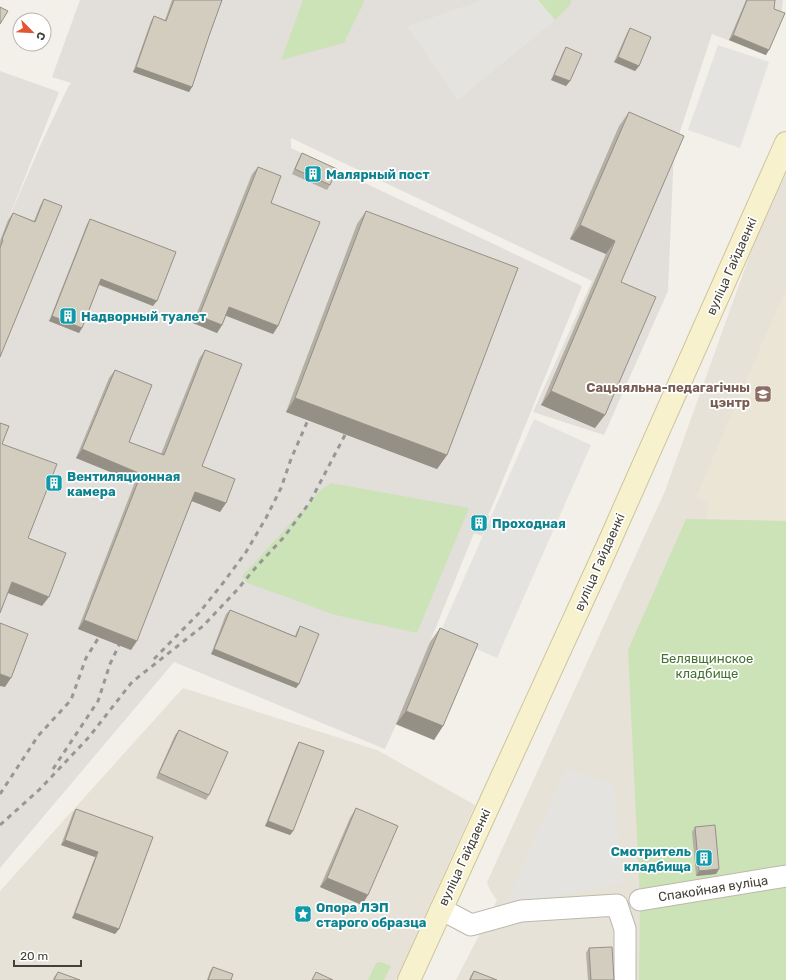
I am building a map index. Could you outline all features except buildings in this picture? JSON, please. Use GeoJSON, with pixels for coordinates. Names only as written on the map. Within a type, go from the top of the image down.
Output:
{"type":"FeatureCollection","features":[{"type":"Feature","properties":{"kind":"street","name":"вуліца Гайдаенкі"},"geometry":{"type":"LineString","coordinates":[[409,980],[440,909],[610,539],[786,143]]}},
{"type":"Feature","properties":{"kind":"street","name":"Спакойная вуліца"},"geometry":{"type":"LineString","coordinates":[[640,900],[786,876]]}},
{"type":"Feature","properties":{"kind":"street"},"geometry":{"type":"LineString","coordinates":[[440,909],[471,925],[521,911],[616,905],[625,929],[625,980]]}},
{"type":"Feature","properties":{"kind":"shaded area"},"geometry":{"type":"Polygon","coordinates":[[[80,0],[783,0],[781,18],[766,55],[712,34],[674,150],[668,291],[604,435],[533,412],[592,281],[291,138],[291,148],[582,286],[488,515],[490,516],[482,536],[474,533],[430,642],[468,658],[434,740],[396,725],[385,749],[174,662],[0,868],[0,71],[59,92],[6,225],[40,146],[71,83],[52,77],[80,0]]]}},
{"type":"Feature","properties":{"kind":"shaded area"},"geometry":{"type":"Polygon","coordinates":[[[483,0],[538,0],[555,20],[458,100],[407,26],[483,0]]]}},
{"type":"Feature","properties":{"kind":"shaded area"},"geometry":{"type":"Polygon","coordinates":[[[718,45],[769,62],[740,148],[688,130],[718,45]]]}},
{"type":"Feature","properties":{"kind":"shaded area"},"geometry":{"type":"Polygon","coordinates":[[[786,154],[786,980],[456,980],[497,900],[490,890],[487,883],[488,880],[665,491],[786,154]]]}},
{"type":"Feature","properties":{"kind":"shaded area","name":"Сацыяльна-педагагічны цэнтр"},"geometry":{"type":"Polygon","coordinates":[[[786,288],[786,521],[707,519],[708,503],[696,497],[786,288]]]}},
{"type":"Feature","properties":{"kind":"shaded area"},"geometry":{"type":"Polygon","coordinates":[[[534,419],[591,445],[497,658],[440,633],[534,419]]]}},
{"type":"Feature","properties":{"kind":"shaded area"},"geometry":{"type":"Polygon","coordinates":[[[183,688],[377,750],[475,805],[396,980],[0,980],[0,891],[183,688]]]}},
{"type":"Feature","properties":{"kind":"shaded area"},"geometry":{"type":"Polygon","coordinates":[[[566,768],[613,785],[623,883],[519,903],[509,897],[566,768]]]}},
{"type":"Feature","properties":{"kind":"green space"},"geometry":{"type":"Polygon","coordinates":[[[303,0],[363,0],[364,2],[344,43],[281,60],[303,0]]]}},
{"type":"Feature","properties":{"kind":"green space"},"geometry":{"type":"Polygon","coordinates":[[[538,0],[571,0],[570,5],[555,20],[538,0]]]}},
{"type":"Feature","properties":{"kind":"green space"},"geometry":{"type":"Polygon","coordinates":[[[331,483],[469,508],[417,633],[331,614],[247,583],[242,576],[321,490],[331,483]]]}},
{"type":"Feature","properties":{"kind":"green space","name":"Белявщинское кладбище"},"geometry":{"type":"Polygon","coordinates":[[[686,519],[786,521],[786,980],[639,980],[640,900],[628,650],[686,519]]]}},
{"type":"Feature","properties":{"kind":"green space"},"geometry":{"type":"Polygon","coordinates":[[[381,962],[391,966],[384,980],[368,980],[376,963],[381,962]]]}},
{"type":"Feature","properties":{"kind":"railway"},"geometry":{"type":"LineString","coordinates":[[154,659],[199,613],[246,552],[266,518],[281,488],[291,459],[308,420]]}},
{"type":"Feature","properties":{"kind":"railway"},"geometry":{"type":"LineString","coordinates":[[0,825],[40,789],[89,737],[132,682],[203,626],[284,537],[310,502],[345,435]]}},
{"type":"Feature","properties":{"kind":"railway"},"geometry":{"type":"LineString","coordinates":[[0,794],[38,736],[71,700],[86,658],[99,637]]}},
{"type":"Feature","properties":{"kind":"railway"},"geometry":{"type":"LineString","coordinates":[[53,769],[98,701],[110,664],[119,645]]}},
{"type":"Feature","properties":{"kind":"place","name":"Малярный пост"},"geometry":{"type":"Point","coordinates":[313,174]}},
{"type":"Feature","properties":{"kind":"place","name":"Надворный туалет"},"geometry":{"type":"Point","coordinates":[68,316]}},
{"type":"Feature","properties":{"kind":"place","name":"Сацыяльна-педагагічны цэнтр"},"geometry":{"type":"Point","coordinates":[763,394]}},
{"type":"Feature","properties":{"kind":"place","name":"Вентиляционная камера"},"geometry":{"type":"Point","coordinates":[54,483]}},
{"type":"Feature","properties":{"kind":"place","name":"Проходная"},"geometry":{"type":"Point","coordinates":[479,523]}},
{"type":"Feature","properties":{"kind":"place","name":"Смотритель кладбища"},"geometry":{"type":"Point","coordinates":[704,858]}},
{"type":"Feature","properties":{"kind":"place","name":"Опора ЛЭП старого образца"},"geometry":{"type":"Point","coordinates":[303,914]}}]}
